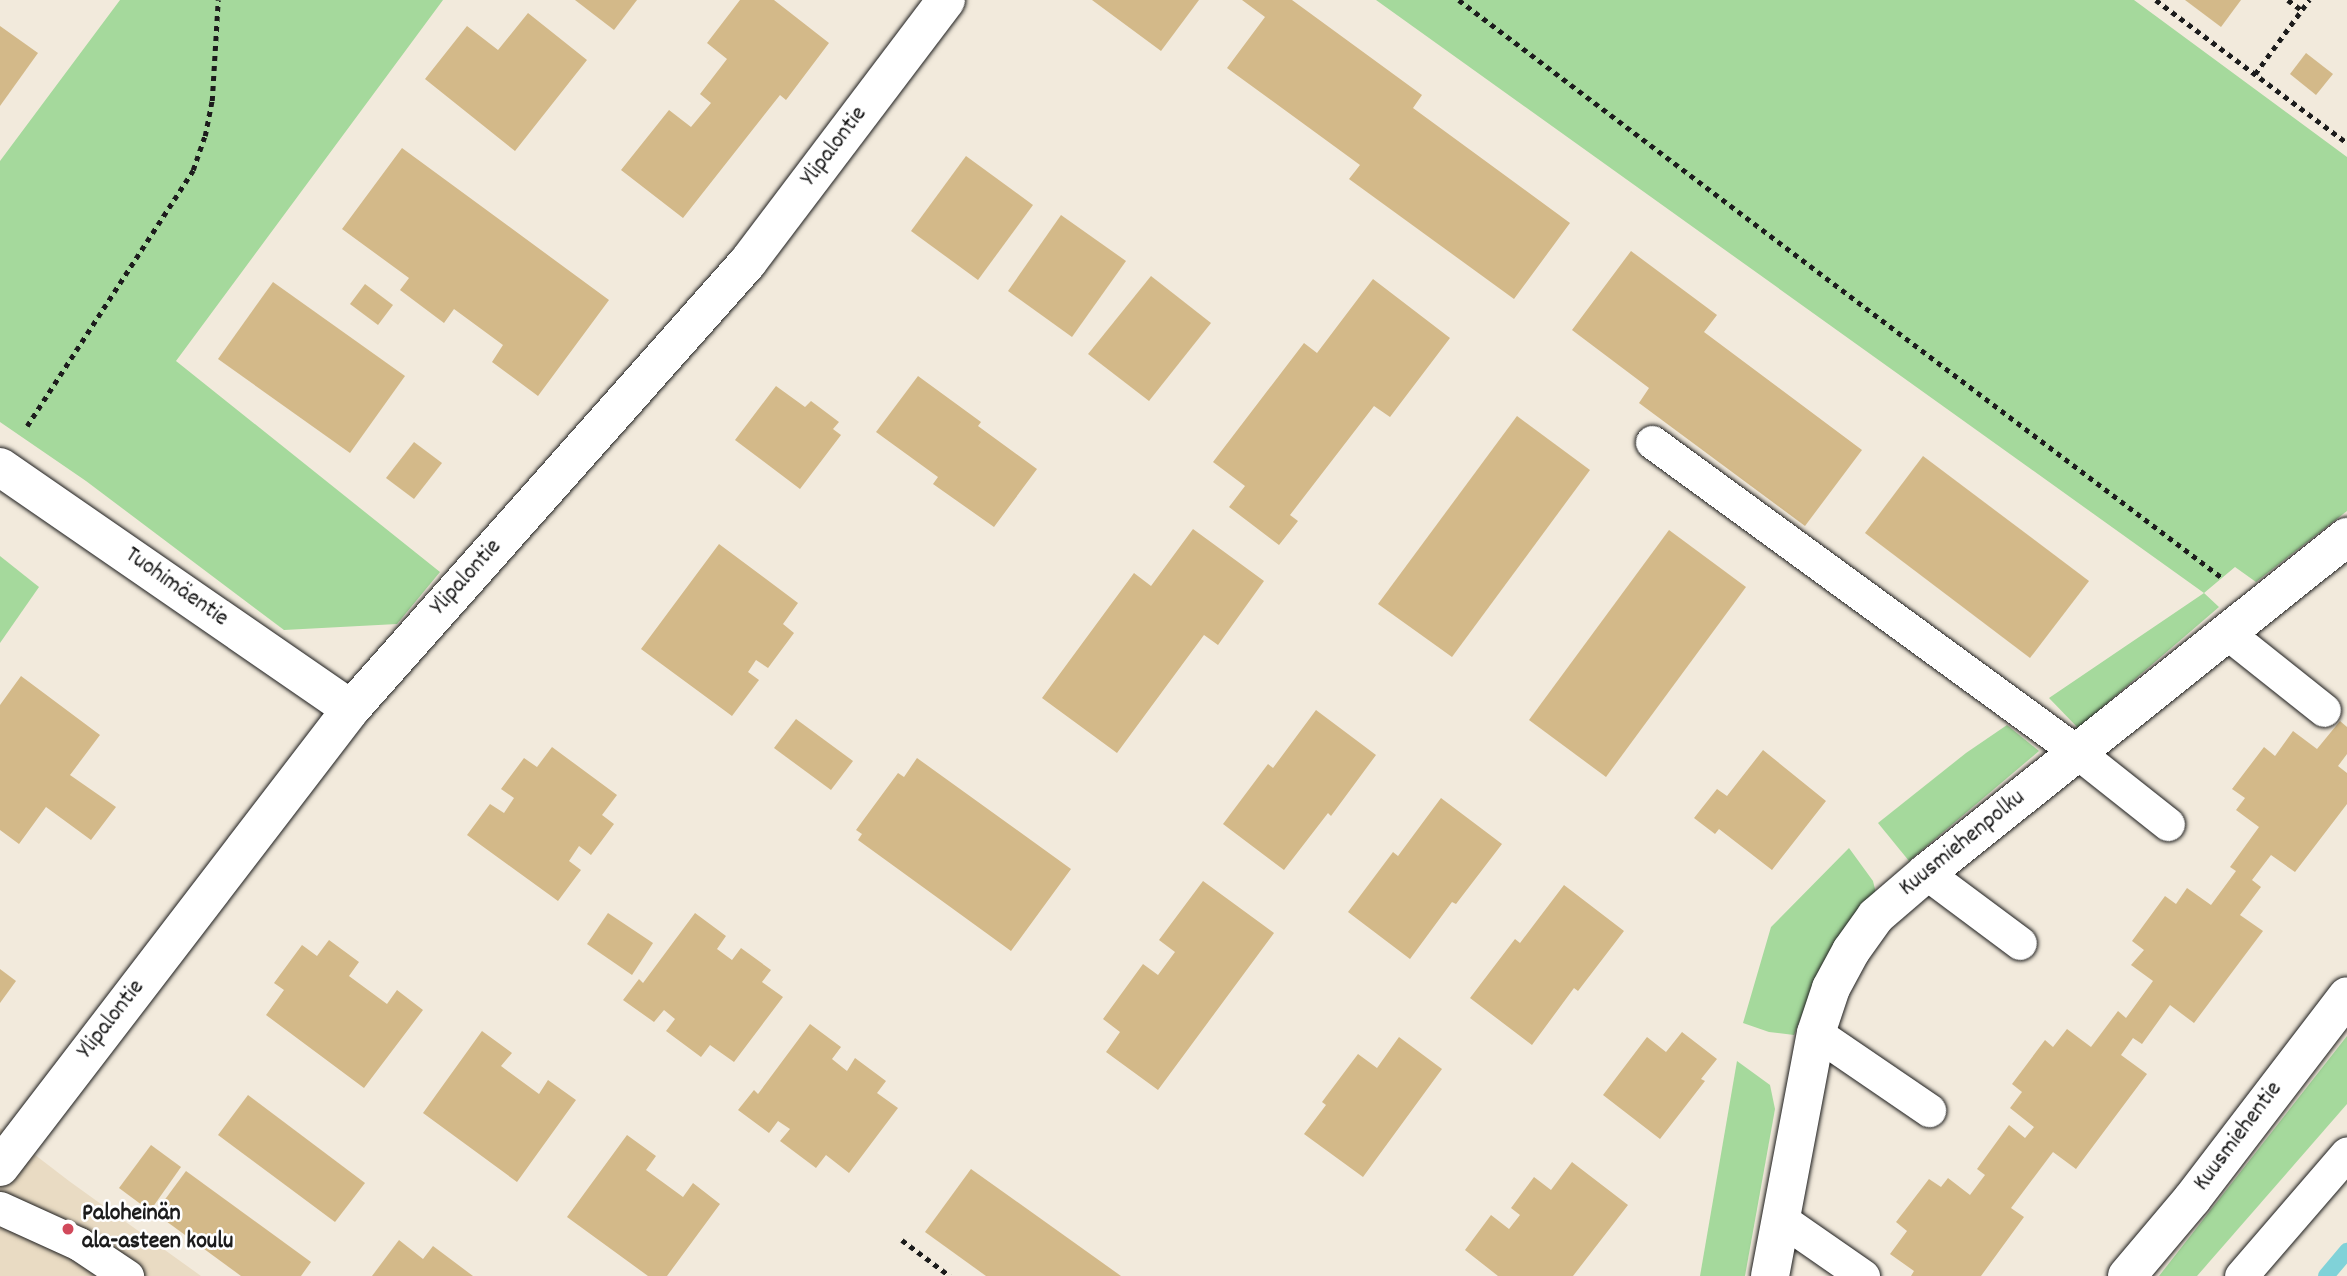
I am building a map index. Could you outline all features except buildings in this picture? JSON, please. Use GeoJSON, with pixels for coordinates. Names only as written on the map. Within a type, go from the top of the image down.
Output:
{"type":"FeatureCollection","features":[{"type":"Feature","properties":{"kind":"street","name":"Ylipalontie"},"geometry":{"type":"LineString","coordinates":[[0,1167],[351,709],[748,262],[946,0]]}},
{"type":"Feature","properties":{"kind":"street","name":"Tuohimäentie"},"geometry":{"type":"LineString","coordinates":[[0,467],[351,709]]}},
{"type":"Feature","properties":{"kind":"street","name":"Kuusmiehenpolku"},"geometry":{"type":"LineString","coordinates":[[1770,1276],[1816,1034],[1831,988],[1851,951],[1876,916],[1926,873],[2347,537]]}},
{"type":"Feature","properties":{"kind":"street","name":"Kuusmiehentie"},"geometry":{"type":"LineString","coordinates":[[2127,1276],[2192,1199],[2347,996]]}},
{"type":"Feature","properties":{"kind":"lane"},"geometry":{"type":"LineString","coordinates":[[1652,442],[2077,752],[2168,824]]}},
{"type":"Feature","properties":{"kind":"lane"},"geometry":{"type":"LineString","coordinates":[[2226,632],[2324,709]]}},
{"type":"Feature","properties":{"kind":"lane"},"geometry":{"type":"LineString","coordinates":[[1926,873],[2020,943]]}},
{"type":"Feature","properties":{"kind":"lane"},"geometry":{"type":"LineString","coordinates":[[1816,1034],[1929,1110]]}},
{"type":"Feature","properties":{"kind":"lane"},"geometry":{"type":"LineString","coordinates":[[2241,1276],[2347,1153]]}},
{"type":"Feature","properties":{"kind":"lane"},"geometry":{"type":"LineString","coordinates":[[0,1208],[79,1244],[127,1276]]}},
{"type":"Feature","properties":{"kind":"lane"},"geometry":{"type":"LineString","coordinates":[[1781,1219],[1863,1276]]}},
{"type":"Feature","properties":{"kind":"path"},"geometry":{"type":"LineString","coordinates":[[0,467],[192,170],[205,136],[212,102],[218,0]]}},
{"type":"Feature","properties":{"kind":"path"},"geometry":{"type":"LineString","coordinates":[[1459,0],[2260,606]]}},
{"type":"Feature","properties":{"kind":"path"},"geometry":{"type":"LineString","coordinates":[[2156,0],[2347,143]]}},
{"type":"Feature","properties":{"kind":"path"},"geometry":{"type":"LineString","coordinates":[[2288,0],[2302,10]]}},
{"type":"Feature","properties":{"kind":"path"},"geometry":{"type":"LineString","coordinates":[[2255,74],[2309,0]]}},
{"type":"Feature","properties":{"kind":"path"},"geometry":{"type":"LineString","coordinates":[[902,1240],[950,1276]]}},
{"type":"Feature","properties":{"kind":"shaded area","name":"Paloheinän ala-asteen koulu"},"geometry":{"type":"Polygon","coordinates":[[[0,1128],[69,1181],[201,1276],[0,1276],[0,1128]]]}},
{"type":"Feature","properties":{"kind":"green space"},"geometry":{"type":"Polygon","coordinates":[[[120,0],[443,0],[176,361],[440,572],[397,624],[284,630],[86,481],[0,422],[0,161],[120,0]]]}},
{"type":"Feature","properties":{"kind":"green space"},"geometry":{"type":"Polygon","coordinates":[[[1376,0],[2134,0],[2347,157],[2347,511],[2256,582],[2235,567],[2204,593],[1376,0]]]}},
{"type":"Feature","properties":{"kind":"green space"},"geometry":{"type":"Polygon","coordinates":[[[0,556],[39,587],[0,643],[0,556]]]}},
{"type":"Feature","properties":{"kind":"green space"},"geometry":{"type":"Polygon","coordinates":[[[2204,593],[2219,607],[2078,728],[2049,698],[2204,593]]]}},
{"type":"Feature","properties":{"kind":"green space"},"geometry":{"type":"Polygon","coordinates":[[[2007,725],[2039,751],[1909,861],[1878,823],[1966,753],[2007,725]]]}},
{"type":"Feature","properties":{"kind":"green space"},"geometry":{"type":"Polygon","coordinates":[[[1849,848],[1873,881],[1876,893],[1820,969],[1794,1035],[1769,1032],[1743,1023],[1771,927],[1849,848]]]}},
{"type":"Feature","properties":{"kind":"green space"},"geometry":{"type":"Polygon","coordinates":[[[2347,1036],[2347,1104],[2197,1276],[2159,1276],[2347,1036]]]}},
{"type":"Feature","properties":{"kind":"green space"},"geometry":{"type":"Polygon","coordinates":[[[1737,1061],[1770,1085],[1775,1109],[1745,1276],[1700,1276],[1737,1061]]]}},
{"type":"Feature","properties":{"kind":"waterway"},"geometry":{"type":"LineString","coordinates":[[2326,1276],[2347,1251]]}},
{"type":"Feature","properties":{"kind":"place","name":"Paloheinän ala-asteen koulu"},"geometry":{"type":"Point","coordinates":[68,1229]}}]}
